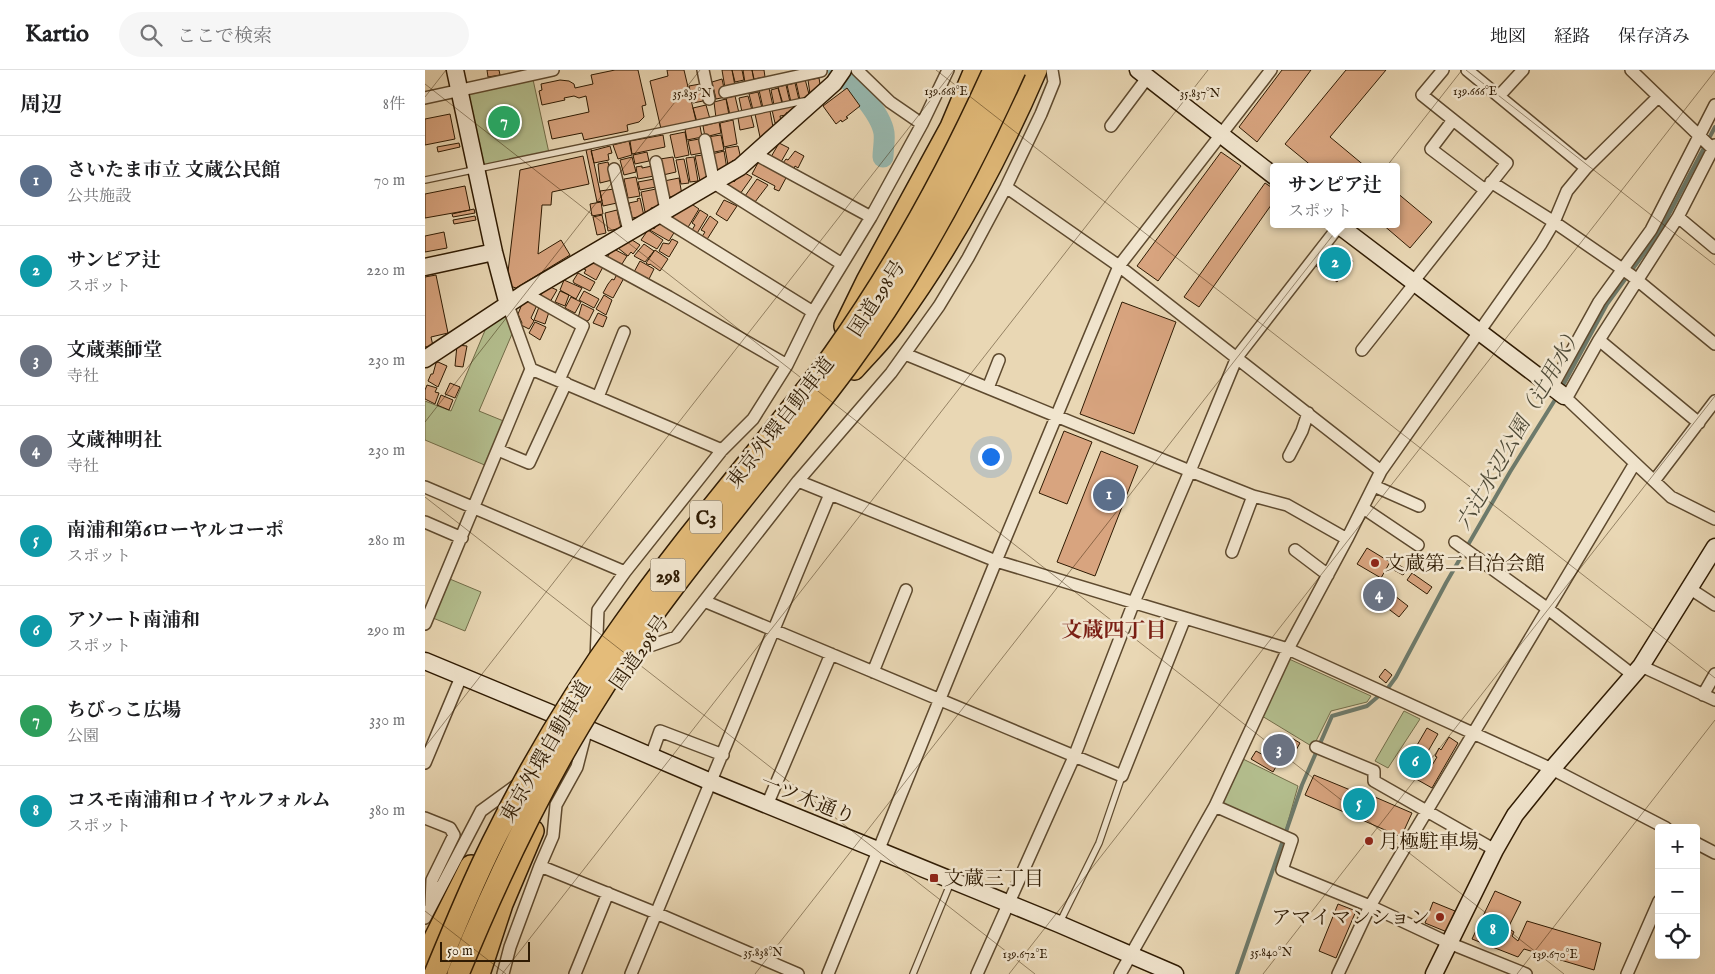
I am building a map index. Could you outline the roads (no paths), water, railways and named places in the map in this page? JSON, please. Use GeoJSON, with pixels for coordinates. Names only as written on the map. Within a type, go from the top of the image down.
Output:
{"type":"FeatureCollection","features":[{"type":"Feature","properties":{"kind":"highway"},"geometry":{"type":"LineString","coordinates":[[828,384],[867,281],[951,127],[975,70]]}},
{"type":"Feature","properties":{"kind":"highway","name":"東京外環自動車道"},"geometry":{"type":"LineString","coordinates":[[435,974],[462,908],[498,831],[540,754],[622,625],[832,357],[867,307],[925,210],[971,121],[994,70]]}},
{"type":"Feature","properties":{"kind":"highway","name":"東京外環自動車道"},"geometry":{"type":"LineString","coordinates":[[459,974],[481,917],[516,841],[557,764],[600,691],[638,635],[677,583],[794,436],[881,317],[914,265],[965,176],[1015,70]]}},
{"type":"Feature","properties":{"kind":"highway"},"geometry":{"type":"LineString","coordinates":[[828,384],[893,325],[947,244],[1019,110],[1036,70]]}},
{"type":"Feature","properties":{"kind":"highway","name":"国道298号"},"geometry":{"type":"LineString","coordinates":[[425,964],[435,938],[487,834],[560,717],[596,667],[828,384],[871,338],[928,230]]}},
{"type":"Feature","properties":{"kind":"highway","name":"国道298号"},"geometry":{"type":"LineString","coordinates":[[482,966],[503,904],[525,849],[551,792],[587,728],[638,650],[828,384]]}},
{"type":"Feature","properties":{"kind":"street"},"geometry":{"type":"LineString","coordinates":[[425,624],[475,508],[531,369],[508,305],[455,70]]}},
{"type":"Feature","properties":{"kind":"street"},"geometry":{"type":"LineString","coordinates":[[425,98],[553,70]]}},
{"type":"Feature","properties":{"kind":"street"},"geometry":{"type":"LineString","coordinates":[[703,70],[709,99]]}},
{"type":"Feature","properties":{"kind":"street"},"geometry":{"type":"LineString","coordinates":[[425,359],[525,293],[740,167],[839,77],[821,70],[725,92]]}},
{"type":"Feature","properties":{"kind":"street"},"geometry":{"type":"LineString","coordinates":[[857,70],[891,102],[923,124]]}},
{"type":"Feature","properties":{"kind":"street"},"geometry":{"type":"LineString","coordinates":[[596,667],[598,610],[625,572],[722,450],[753,419],[787,365],[813,312],[871,217],[923,124],[947,70]]}},
{"type":"Feature","properties":{"kind":"street"},"geometry":{"type":"LineString","coordinates":[[638,650],[676,636],[798,481],[891,373],[905,354],[939,306],[968,258],[1006,187],[1054,82],[1052,70]]}},
{"type":"Feature","properties":{"kind":"street"},"geometry":{"type":"LineString","coordinates":[[828,974],[996,561],[1119,266],[1271,70]]}},
{"type":"Feature","properties":{"kind":"street"},"geometry":{"type":"LineString","coordinates":[[1362,350],[1507,163],[1422,95],[1443,70]]}},
{"type":"Feature","properties":{"kind":"street"},"geometry":{"type":"LineString","coordinates":[[1467,70],[1586,168]]}},
{"type":"Feature","properties":{"kind":"street"},"geometry":{"type":"LineString","coordinates":[[1499,96],[1523,70]]}},
{"type":"Feature","properties":{"kind":"street"},"geometry":{"type":"LineString","coordinates":[[1631,70],[1709,144]]}},
{"type":"Feature","properties":{"kind":"street"},"geometry":{"type":"LineString","coordinates":[[1111,126],[1143,74],[1270,173]]}},
{"type":"Feature","properties":{"kind":"street"},"geometry":{"type":"LineString","coordinates":[[1120,974],[1215,806],[1288,649],[1381,471],[1536,252],[1554,222],[1567,191],[1586,168],[1658,97]]}},
{"type":"Feature","properties":{"kind":"street"},"geometry":{"type":"LineString","coordinates":[[1560,393],[1599,302],[1629,274],[1678,217],[1709,144],[1715,105]]}},
{"type":"Feature","properties":{"kind":"street"},"geometry":{"type":"LineString","coordinates":[[1453,120],[1431,149],[1488,186],[1554,222],[1629,274],[1715,344]]}},
{"type":"Feature","properties":{"kind":"street"},"geometry":{"type":"LineString","coordinates":[[705,140],[714,183],[842,264]]}},
{"type":"Feature","properties":{"kind":"street"},"geometry":{"type":"LineString","coordinates":[[1560,393],[1599,340],[1651,230],[1709,144]]}},
{"type":"Feature","properties":{"kind":"street"},"geometry":{"type":"LineString","coordinates":[[755,154],[871,217]]}},
{"type":"Feature","properties":{"kind":"street"},"geometry":{"type":"LineString","coordinates":[[656,162],[661,212]]}},
{"type":"Feature","properties":{"kind":"street"},"geometry":{"type":"LineString","coordinates":[[614,169],[629,231]]}},
{"type":"Feature","properties":{"kind":"street"},"geometry":{"type":"LineString","coordinates":[[1006,187],[1119,266],[1381,471]]}},
{"type":"Feature","properties":{"kind":"street"},"geometry":{"type":"LineString","coordinates":[[661,212],[813,312]]}},
{"type":"Feature","properties":{"kind":"street"},"geometry":{"type":"LineString","coordinates":[[1678,217],[1715,248]]}},
{"type":"Feature","properties":{"kind":"street"},"geometry":{"type":"LineString","coordinates":[[977,974],[1074,757],[1134,602],[1191,471],[1237,357],[1336,228]]}},
{"type":"Feature","properties":{"kind":"street"},"geometry":{"type":"LineString","coordinates":[[1342,228],[1560,393],[1671,497],[1715,519]]}},
{"type":"Feature","properties":{"kind":"street"},"geometry":{"type":"LineString","coordinates":[[425,266],[495,252]]}},
{"type":"Feature","properties":{"kind":"street"},"geometry":{"type":"LineString","coordinates":[[590,254],[787,365]]}},
{"type":"Feature","properties":{"kind":"street"},"geometry":{"type":"LineString","coordinates":[[498,450],[529,463],[583,326],[525,293]]}},
{"type":"Feature","properties":{"kind":"street"},"geometry":{"type":"LineString","coordinates":[[598,397],[624,332]]}},
{"type":"Feature","properties":{"kind":"street"},"geometry":{"type":"LineString","coordinates":[[1599,340],[1699,423]]}},
{"type":"Feature","properties":{"kind":"street"},"geometry":{"type":"LineString","coordinates":[[905,354],[1253,496],[1287,505],[1347,539]]}},
{"type":"Feature","properties":{"kind":"street"},"geometry":{"type":"LineString","coordinates":[[988,388],[999,360]]}},
{"type":"Feature","properties":{"kind":"street"},"geometry":{"type":"LineString","coordinates":[[531,369],[722,450]]}},
{"type":"Feature","properties":{"kind":"street"},"geometry":{"type":"LineString","coordinates":[[1654,481],[1715,401]]}},
{"type":"Feature","properties":{"kind":"street"},"geometry":{"type":"LineString","coordinates":[[1289,456],[1303,431],[1308,413]]}},
{"type":"Feature","properties":{"kind":"street"},"geometry":{"type":"LineString","coordinates":[[1338,974],[1370,906],[1635,464]]}},
{"type":"Feature","properties":{"kind":"street"},"geometry":{"type":"LineString","coordinates":[[798,481],[996,561],[1288,649],[1552,769],[1658,824]]}},
{"type":"Feature","properties":{"kind":"street"},"geometry":{"type":"LineString","coordinates":[[1374,486],[1419,506]]}},
{"type":"Feature","properties":{"kind":"street"},"geometry":{"type":"LineString","coordinates":[[425,487],[625,572]]}},
{"type":"Feature","properties":{"kind":"street"},"geometry":{"type":"LineString","coordinates":[[631,974],[830,494]]}},
{"type":"Feature","properties":{"kind":"street"},"geometry":{"type":"LineString","coordinates":[[1233,552],[1253,496]]}},
{"type":"Feature","properties":{"kind":"street"},"geometry":{"type":"LineString","coordinates":[[1363,508],[1417,545]]}},
{"type":"Feature","properties":{"kind":"street"},"geometry":{"type":"LineString","coordinates":[[425,522],[461,538]]}},
{"type":"Feature","properties":{"kind":"street"},"geometry":{"type":"LineString","coordinates":[[1455,542],[1637,671],[1715,700]]}},
{"type":"Feature","properties":{"kind":"street"},"geometry":{"type":"LineString","coordinates":[[1434,974],[1495,850],[1515,815],[1552,769],[1637,671],[1715,547]]}},
{"type":"Feature","properties":{"kind":"street"},"geometry":{"type":"LineString","coordinates":[[1295,550],[1328,575]]}},
{"type":"Feature","properties":{"kind":"street"},"geometry":{"type":"LineString","coordinates":[[1689,588],[1715,605]]}},
{"type":"Feature","properties":{"kind":"street"},"geometry":{"type":"LineString","coordinates":[[873,672],[906,590]]}},
{"type":"Feature","properties":{"kind":"street"},"geometry":{"type":"LineString","coordinates":[[703,601],[1122,776],[1185,618]]}},
{"type":"Feature","properties":{"kind":"street"},"geometry":{"type":"LineString","coordinates":[[767,805],[831,654]]}},
{"type":"Feature","properties":{"kind":"street","name":"一ツ木通り"},"geometry":{"type":"LineString","coordinates":[[425,661],[711,782],[1009,903],[1175,974]]}},
{"type":"Feature","properties":{"kind":"street"},"geometry":{"type":"LineString","coordinates":[[1703,695],[1715,674]]}},
{"type":"Feature","properties":{"kind":"street"},"geometry":{"type":"LineString","coordinates":[[425,763],[461,677]]}},
{"type":"Feature","properties":{"kind":"street"},"geometry":{"type":"LineString","coordinates":[[503,974],[510,947],[553,836],[556,805],[577,766],[587,728]]}},
{"type":"Feature","properties":{"kind":"street"},"geometry":{"type":"LineString","coordinates":[[651,756],[660,732],[723,755]]}},
{"type":"Feature","properties":{"kind":"street"},"geometry":{"type":"LineString","coordinates":[[1317,747],[1374,771],[1374,780],[1495,850]]}},
{"type":"Feature","properties":{"kind":"street"},"geometry":{"type":"LineString","coordinates":[[425,918],[481,811],[517,784]]}},
{"type":"Feature","properties":{"kind":"street"},"geometry":{"type":"LineString","coordinates":[[1215,806],[1292,840],[1282,870],[1370,906],[1449,943],[1526,974]]}},
{"type":"Feature","properties":{"kind":"street"},"geometry":{"type":"LineString","coordinates":[[425,818],[450,828],[455,835],[432,880],[431,906]]}},
{"type":"Feature","properties":{"kind":"street"},"geometry":{"type":"LineString","coordinates":[[1700,845],[1715,853]]}},
{"type":"Feature","properties":{"kind":"street"},"geometry":{"type":"LineString","coordinates":[[540,866],[799,974]]}},
{"type":"Feature","properties":{"kind":"street"},"geometry":{"type":"LineString","coordinates":[[575,974],[608,893]]}},
{"type":"Feature","properties":{"kind":"street"},"geometry":{"type":"LineString","coordinates":[[1627,974],[1655,910]]}},
{"type":"Feature","properties":{"kind":"lane"},"geometry":{"type":"LineString","coordinates":[[425,180],[804,101],[808,106]]}},
{"type":"Feature","properties":{"kind":"lane"},"geometry":{"type":"LineString","coordinates":[[1059,924],[1099,843],[1122,776]]}},
{"type":"Feature","properties":{"kind":"lane"},"geometry":{"type":"LineString","coordinates":[[913,974],[952,880]]}},
{"type":"Feature","properties":{"kind":"waterway"},"geometry":{"type":"LineString","coordinates":[[838,70],[858,90],[878,117],[884,133],[883,157]]}},
{"type":"Feature","properties":{"kind":"waterway","name":"六辻水辺公園（辻用水）"},"geometry":{"type":"LineString","coordinates":[[1561,389],[1607,304],[1659,233],[1715,127]]}},
{"type":"Feature","properties":{"kind":"waterway","name":"六辻水辺公園（辻用水）"},"geometry":{"type":"LineString","coordinates":[[1237,974],[1302,785],[1332,716],[1367,706],[1388,688],[1396,677],[1446,583],[1510,472],[1558,395]]}},
{"type":"Feature","properties":{"kind":"place","name":"ちびっこ広場"},"geometry":{"type":"Point","coordinates":[504,122]}},
{"type":"Feature","properties":{"kind":"place","name":"サンピア辻"},"geometry":{"type":"Point","coordinates":[1335,263]}},
{"type":"Feature","properties":{"kind":"place","name":"さいたま市立 文蔵公民館"},"geometry":{"type":"Point","coordinates":[1109,495]}},
{"type":"Feature","properties":{"kind":"place","name":"文蔵第二自治会館"},"geometry":{"type":"Point","coordinates":[1375,563]}},
{"type":"Feature","properties":{"kind":"place","name":"文蔵神明社"},"geometry":{"type":"Point","coordinates":[1379,595]}},
{"type":"Feature","properties":{"kind":"place","name":"文蔵薬師堂"},"geometry":{"type":"Point","coordinates":[1279,750]}},
{"type":"Feature","properties":{"kind":"place","name":"アソート南浦和"},"geometry":{"type":"Point","coordinates":[1415,762]}},
{"type":"Feature","properties":{"kind":"place","name":"南浦和第6ローヤルコーポ"},"geometry":{"type":"Point","coordinates":[1359,804]}},
{"type":"Feature","properties":{"kind":"place","name":"月極駐車場"},"geometry":{"type":"Point","coordinates":[1369,841]}},
{"type":"Feature","properties":{"kind":"place","name":"文蔵三丁目"},"geometry":{"type":"Point","coordinates":[934,878]}},
{"type":"Feature","properties":{"kind":"place","name":"アマイマンション"},"geometry":{"type":"Point","coordinates":[1440,917]}},
{"type":"Feature","properties":{"kind":"place","name":"コスモ南浦和ロイヤルフォルム"},"geometry":{"type":"Point","coordinates":[1493,930]}},
{"type":"Feature","properties":{"kind":"district","name":"文蔵四丁目"},"geometry":{"type":"Point","coordinates":[1114,630]}}]}
